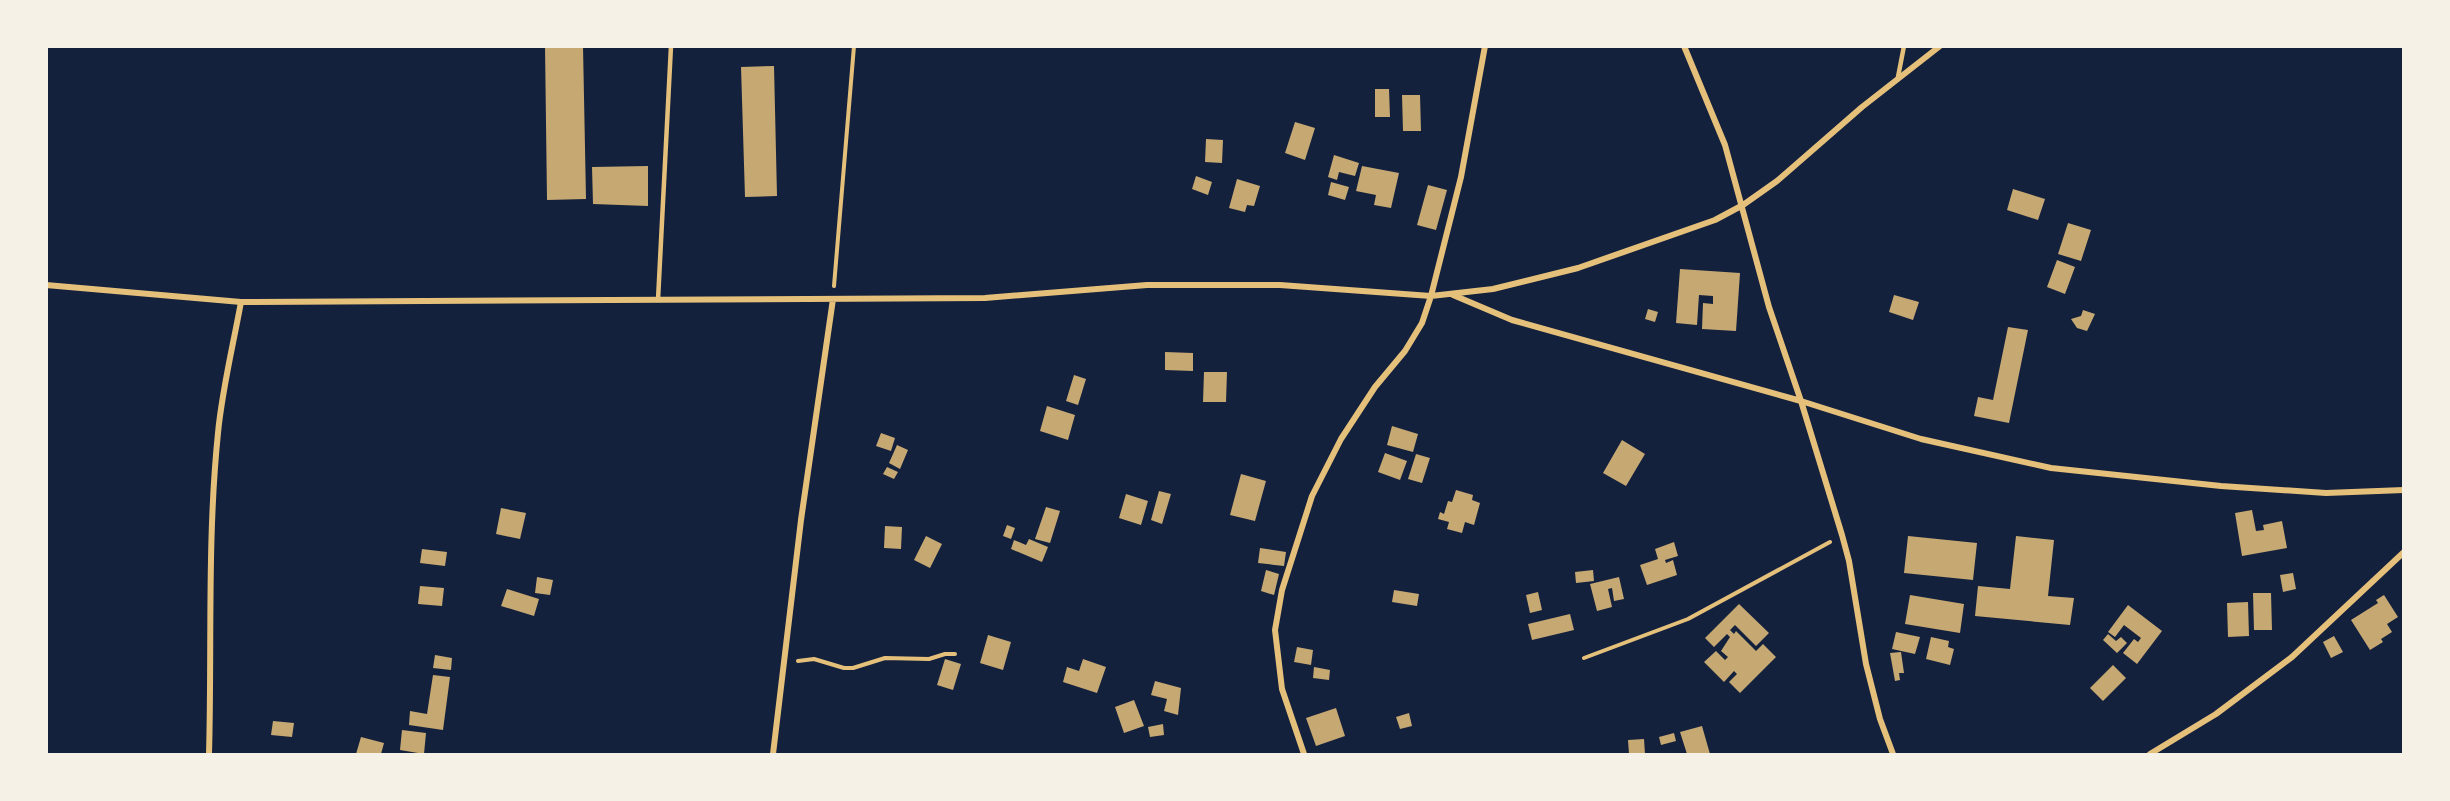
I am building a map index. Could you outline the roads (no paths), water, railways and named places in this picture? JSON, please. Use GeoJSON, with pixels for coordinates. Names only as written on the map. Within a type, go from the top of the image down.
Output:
{"type":"FeatureCollection","features":[{"type":"Feature","properties":{"kind":"street"},"geometry":{"type":"LineString","coordinates":[[1304,754],[1282,690],[1275,630],[1288,568],[1312,496],[1341,439],[1375,387],[1405,351],[1422,323],[1461,177],[1485,46]]}},
{"type":"Feature","properties":{"kind":"street"},"geometry":{"type":"LineString","coordinates":[[1684,46],[1725,145],[1769,307],[1801,401],[1842,535],[1849,561],[1866,664],[1880,719],[1893,754]]}},
{"type":"Feature","properties":{"kind":"street"},"geometry":{"type":"LineString","coordinates":[[46,285],[241,302],[986,298],[1147,285],[1280,285],[1431,296],[1493,289],[1578,268],[1715,220],[1743,206],[1777,181],[1898,77],[1940,46]]}},
{"type":"Feature","properties":{"kind":"street"},"geometry":{"type":"LineString","coordinates":[[1450,294],[1512,320],[1801,401],[1921,439],[2051,468],[2221,486],[2326,493],[2403,490]]}},
{"type":"Feature","properties":{"kind":"street"},"geometry":{"type":"LineString","coordinates":[[773,754],[783,664],[833,299]]}},
{"type":"Feature","properties":{"kind":"street"},"geometry":{"type":"LineString","coordinates":[[209,754],[210,582],[218,432],[241,302]]}},
{"type":"Feature","properties":{"kind":"street"},"geometry":{"type":"LineString","coordinates":[[2150,754],[2217,714],[2292,657],[2403,552]]}},
{"type":"Feature","properties":{"kind":"lane"},"geometry":{"type":"LineString","coordinates":[[658,300],[671,46]]}},
{"type":"Feature","properties":{"kind":"lane"},"geometry":{"type":"LineString","coordinates":[[1898,77],[1904,46]]}}]}
